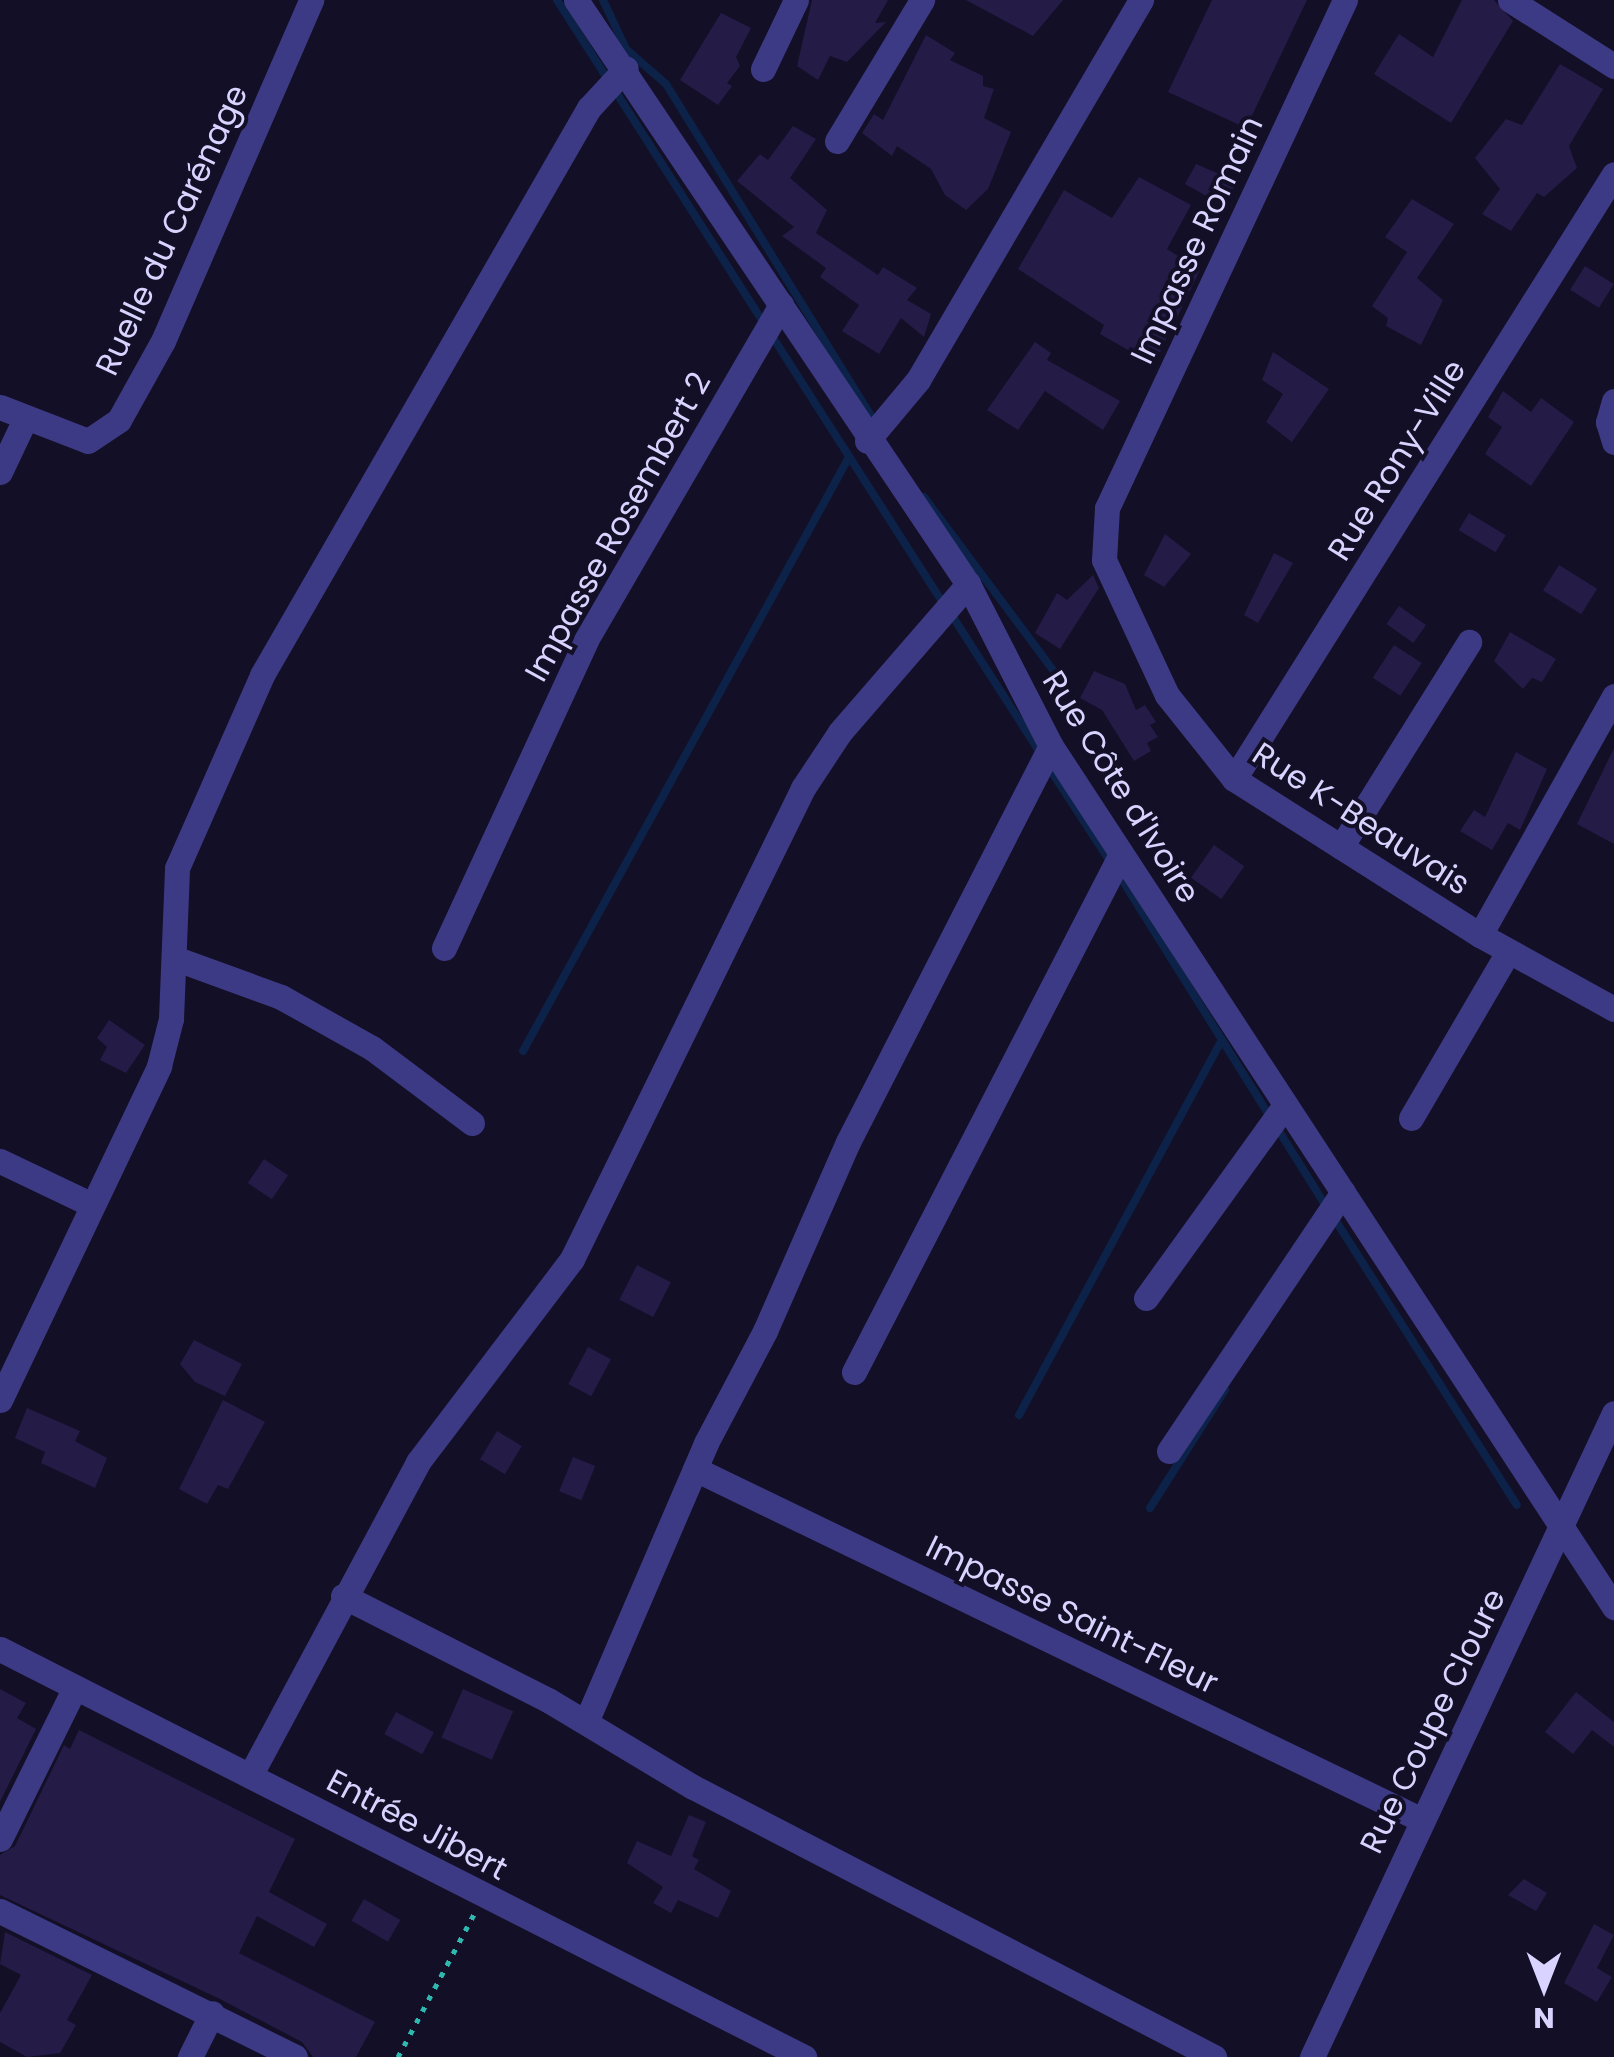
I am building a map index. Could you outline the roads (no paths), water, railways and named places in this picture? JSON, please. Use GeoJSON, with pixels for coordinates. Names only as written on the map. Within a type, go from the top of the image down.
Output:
{"type":"FeatureCollection","features":[{"type":"Feature","properties":{"kind":"street","name":"Ruelle du Carénage"},"geometry":{"type":"LineString","coordinates":[[0,407],[25,420],[88,441],[119,420],[163,340],[311,0]]}},
{"type":"Feature","properties":{"kind":"street","name":"Rue Côte d'Ivoire"},"geometry":{"type":"LineString","coordinates":[[576,0],[626,68],[867,441],[968,584],[1051,746],[1614,1607]]}},
{"type":"Feature","properties":{"kind":"street"},"geometry":{"type":"LineString","coordinates":[[762,69],[796,0]]}},
{"type":"Feature","properties":{"kind":"street"},"geometry":{"type":"LineString","coordinates":[[837,141],[922,0]]}},
{"type":"Feature","properties":{"kind":"street"},"geometry":{"type":"LineString","coordinates":[[867,441],[918,380],[1142,0]]}},
{"type":"Feature","properties":{"kind":"street","name":"Impasse Romain"},"geometry":{"type":"LineString","coordinates":[[1106,508],[1346,0]]}},
{"type":"Feature","properties":{"kind":"street"},"geometry":{"type":"LineString","coordinates":[[1510,0],[1614,66]]}},
{"type":"Feature","properties":{"kind":"street"},"geometry":{"type":"LineString","coordinates":[[3,1387],[159,1066],[171,1019],[177,868],[262,675],[589,108],[626,68]]}},
{"type":"Feature","properties":{"kind":"street","name":"Rue Rony-Ville"},"geometry":{"type":"LineString","coordinates":[[1234,780],[1614,174]]}},
{"type":"Feature","properties":{"kind":"street","name":"Impasse Rosembert 2"},"geometry":{"type":"LineString","coordinates":[[444,948],[586,640],[781,305]]}},
{"type":"Feature","properties":{"kind":"street"},"geometry":{"type":"LineString","coordinates":[[1614,401],[1608,422],[1614,442]]}},
{"type":"Feature","properties":{"kind":"street"},"geometry":{"type":"LineString","coordinates":[[0,472],[25,420]]}},
{"type":"Feature","properties":{"kind":"street","name":"Rue K-Beauvais"},"geometry":{"type":"LineString","coordinates":[[1106,508],[1104,560],[1159,678],[1234,780],[1508,952],[1614,1010]]}},
{"type":"Feature","properties":{"kind":"street"},"geometry":{"type":"LineString","coordinates":[[252,1772],[418,1462],[572,1259],[803,788],[840,732],[968,584]]}},
{"type":"Feature","properties":{"kind":"street"},"geometry":{"type":"LineString","coordinates":[[1340,847],[1469,642]]}},
{"type":"Feature","properties":{"kind":"street"},"geometry":{"type":"LineString","coordinates":[[1480,934],[1614,696]]}},
{"type":"Feature","properties":{"kind":"street"},"geometry":{"type":"LineString","coordinates":[[586,1722],[695,1469],[848,1142],[1051,746]]}},
{"type":"Feature","properties":{"kind":"street"},"geometry":{"type":"LineString","coordinates":[[854,1372],[1121,854]]}},
{"type":"Feature","properties":{"kind":"street"},"geometry":{"type":"LineString","coordinates":[[1411,1118],[1508,952]]}},
{"type":"Feature","properties":{"kind":"street"},"geometry":{"type":"LineString","coordinates":[[174,958],[280,997],[372,1048],[472,1123]]}},
{"type":"Feature","properties":{"kind":"street"},"geometry":{"type":"LineString","coordinates":[[1146,1298],[1285,1105]]}},
{"type":"Feature","properties":{"kind":"street"},"geometry":{"type":"LineString","coordinates":[[0,1161],[90,1204]]}},
{"type":"Feature","properties":{"kind":"street"},"geometry":{"type":"LineString","coordinates":[[1170,1451],[1342,1192]]}},
{"type":"Feature","properties":{"kind":"street","name":"Rue Coupe Cloure"},"geometry":{"type":"LineString","coordinates":[[1312,2057],[1420,1819],[1562,1529],[1614,1413]]}},
{"type":"Feature","properties":{"kind":"street","name":"Impasse Saint-Fleur"},"geometry":{"type":"LineString","coordinates":[[695,1469],[1420,1819]]}},
{"type":"Feature","properties":{"kind":"street"},"geometry":{"type":"LineString","coordinates":[[343,1596],[586,1722],[693,1787],[1214,2057]]}},
{"type":"Feature","properties":{"kind":"street","name":"Entrée Jibert"},"geometry":{"type":"LineString","coordinates":[[0,1649],[252,1772],[483,1898],[804,2057]]}},
{"type":"Feature","properties":{"kind":"street"},"geometry":{"type":"LineString","coordinates":[[0,1840],[75,1686]]}},
{"type":"Feature","properties":{"kind":"street"},"geometry":{"type":"LineString","coordinates":[[0,1912],[295,2057]]}},
{"type":"Feature","properties":{"kind":"street"},"geometry":{"type":"LineString","coordinates":[[190,2057],[212,2013]]}},
{"type":"Feature","properties":{"kind":"waterway"},"geometry":{"type":"LineString","coordinates":[[557,0],[943,603]]}},
{"type":"Feature","properties":{"kind":"waterway"},"geometry":{"type":"LineString","coordinates":[[603,0],[626,49],[666,84],[875,423]]}},
{"type":"Feature","properties":{"kind":"waterway"},"geometry":{"type":"LineString","coordinates":[[523,1051],[849,457]]}},
{"type":"Feature","properties":{"kind":"waterway"},"geometry":{"type":"LineString","coordinates":[[924,497],[1058,677]]}},
{"type":"Feature","properties":{"kind":"waterway"},"geometry":{"type":"LineString","coordinates":[[951,614],[1041,754]]}},
{"type":"Feature","properties":{"kind":"waterway"},"geometry":{"type":"LineString","coordinates":[[1048,766],[1111,863]]}},
{"type":"Feature","properties":{"kind":"waterway"},"geometry":{"type":"LineString","coordinates":[[1119,875],[1326,1206]]}},
{"type":"Feature","properties":{"kind":"waterway"},"geometry":{"type":"LineString","coordinates":[[1019,1415],[1221,1041]]}},
{"type":"Feature","properties":{"kind":"waterway"},"geometry":{"type":"LineString","coordinates":[[1334,1218],[1517,1505]]}},
{"type":"Feature","properties":{"kind":"waterway"},"geometry":{"type":"LineString","coordinates":[[1150,1508],[1225,1390]]}}]}
